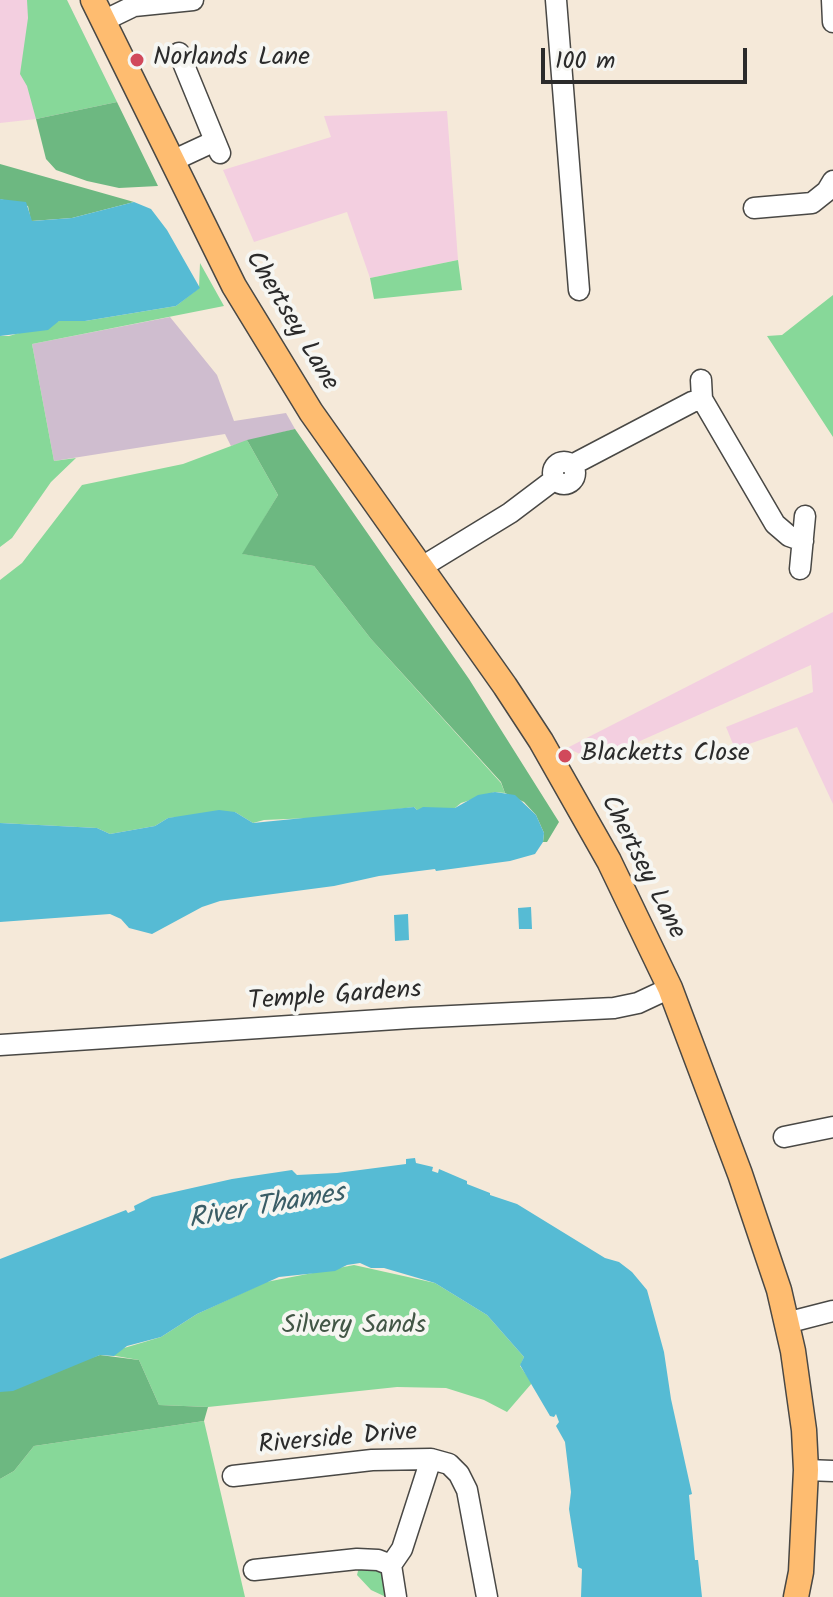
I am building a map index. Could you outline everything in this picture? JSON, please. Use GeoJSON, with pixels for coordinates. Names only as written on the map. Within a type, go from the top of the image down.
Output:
{"type":"FeatureCollection","features":[{"type":"Feature","properties":{"kind":"main road","name":"Chertsey Lane"},"geometry":{"type":"LineString","coordinates":[[98,10],[234,286],[311,412],[541,741],[609,861],[670,988],[740,1174],[779,1290],[797,1375],[806,1470],[801,1572],[796,1597]]}},
{"type":"Feature","properties":{"kind":"street"},"geometry":{"type":"LineString","coordinates":[[98,10],[193,0]]}},
{"type":"Feature","properties":{"kind":"street"},"geometry":{"type":"LineString","coordinates":[[556,0],[579,290]]}},
{"type":"Feature","properties":{"kind":"street"},"geometry":{"type":"LineString","coordinates":[[832,0],[833,22]]}},
{"type":"Feature","properties":{"kind":"street"},"geometry":{"type":"LineString","coordinates":[[172,161],[217,147],[179,53]]}},
{"type":"Feature","properties":{"kind":"street"},"geometry":{"type":"LineString","coordinates":[[754,208],[812,203],[827,191],[833,181]]}},
{"type":"Feature","properties":{"kind":"street"},"geometry":{"type":"LineString","coordinates":[[420,568],[510,513],[555,479],[554,469],[559,463],[572,465],[692,402],[702,390],[775,524],[789,536],[803,541]]}},
{"type":"Feature","properties":{"kind":"street"},"geometry":{"type":"LineString","coordinates":[[800,569],[805,516]]}},
{"type":"Feature","properties":{"kind":"street","name":"Temple Gardens"},"geometry":{"type":"LineString","coordinates":[[0,1045],[614,1008],[638,1003],[670,988]]}},
{"type":"Feature","properties":{"kind":"street"},"geometry":{"type":"LineString","coordinates":[[784,1137],[833,1127]]}},
{"type":"Feature","properties":{"kind":"street"},"geometry":{"type":"LineString","coordinates":[[786,1323],[833,1311]]}},
{"type":"Feature","properties":{"kind":"street"},"geometry":{"type":"LineString","coordinates":[[396,1597],[391,1565],[402,1549],[431,1459]]}},
{"type":"Feature","properties":{"kind":"street","name":"Riverside Drive"},"geometry":{"type":"LineString","coordinates":[[233,1476],[372,1460],[431,1459],[449,1464],[459,1474],[467,1490],[487,1597]]}},
{"type":"Feature","properties":{"kind":"street"},"geometry":{"type":"LineString","coordinates":[[806,1470],[833,1471]]}},
{"type":"Feature","properties":{"kind":"street"},"geometry":{"type":"LineString","coordinates":[[254,1570],[357,1559],[378,1560],[391,1565]]}},
{"type":"Feature","properties":{"kind":"shaded area"},"geometry":{"type":"Polygon","coordinates":[[[0,0],[67,0],[117,102],[36,119],[0,123],[0,0]]]}},
{"type":"Feature","properties":{"kind":"shaded area"},"geometry":{"type":"Polygon","coordinates":[[[447,111],[458,260],[370,278],[347,212],[254,242],[223,170],[331,137],[324,116],[447,111]]]}},
{"type":"Feature","properties":{"kind":"shaded area"},"geometry":{"type":"Polygon","coordinates":[[[170,317],[217,375],[234,421],[286,413],[295,429],[231,446],[225,434],[54,461],[32,344],[170,317]]]}},
{"type":"Feature","properties":{"kind":"shaded area"},"geometry":{"type":"Polygon","coordinates":[[[833,612],[833,804],[797,727],[735,749],[726,727],[813,692],[811,665],[595,761],[567,748],[833,612]]]}},
{"type":"Feature","properties":{"kind":"green space"},"geometry":{"type":"Polygon","coordinates":[[[27,0],[67,0],[117,102],[36,119],[27,86],[20,74],[28,18],[27,0]]]}},
{"type":"Feature","properties":{"kind":"green space"},"geometry":{"type":"Polygon","coordinates":[[[117,102],[158,186],[119,188],[87,181],[56,170],[46,159],[36,119],[117,102]]]}},
{"type":"Feature","properties":{"kind":"green space"},"geometry":{"type":"Polygon","coordinates":[[[0,164],[134,202],[72,218],[31,221],[28,206],[0,199],[0,164]]]}},
{"type":"Feature","properties":{"kind":"green space"},"geometry":{"type":"Polygon","coordinates":[[[458,260],[462,290],[374,299],[370,278],[458,260]]]}},
{"type":"Feature","properties":{"kind":"green space"},"geometry":{"type":"Polygon","coordinates":[[[200,263],[224,306],[32,344],[54,461],[76,458],[51,482],[12,538],[0,547],[0,336],[59,321],[85,321],[176,306],[199,288],[200,263]]]}},
{"type":"Feature","properties":{"kind":"green space"},"geometry":{"type":"Polygon","coordinates":[[[833,295],[833,437],[767,336],[782,335],[833,295]]]}},
{"type":"Feature","properties":{"kind":"green space"},"geometry":{"type":"Polygon","coordinates":[[[295,429],[469,679],[559,822],[547,842],[543,842],[544,833],[536,815],[524,802],[505,793],[501,782],[371,639],[314,566],[242,554],[278,495],[247,440],[295,429]]]}},
{"type":"Feature","properties":{"kind":"green space"},"geometry":{"type":"Polygon","coordinates":[[[247,440],[278,495],[243,554],[314,566],[371,639],[501,783],[505,793],[495,792],[461,803],[455,808],[417,810],[414,807],[334,817],[253,823],[235,812],[168,818],[155,826],[110,834],[97,828],[0,823],[0,580],[22,563],[82,485],[183,464],[247,440]]]}},
{"type":"Feature","properties":{"kind":"green space","name":"Silvery Sands"},"geometry":{"type":"Polygon","coordinates":[[[354,1265],[435,1283],[487,1315],[524,1357],[520,1366],[532,1383],[507,1412],[484,1400],[446,1388],[397,1387],[208,1407],[159,1405],[139,1360],[104,1354],[161,1337],[197,1314],[266,1282],[354,1265]]]}},
{"type":"Feature","properties":{"kind":"green space"},"geometry":{"type":"Polygon","coordinates":[[[100,1355],[139,1360],[159,1405],[208,1407],[204,1421],[34,1446],[14,1471],[0,1479],[0,1387],[100,1355]]]}},
{"type":"Feature","properties":{"kind":"green space"},"geometry":{"type":"Polygon","coordinates":[[[204,1421],[245,1597],[0,1597],[0,1479],[14,1471],[34,1446],[204,1421]]]}},
{"type":"Feature","properties":{"kind":"green space"},"geometry":{"type":"Polygon","coordinates":[[[371,1566],[383,1573],[386,1597],[371,1590],[357,1575],[359,1567],[371,1566]]]}},
{"type":"Feature","properties":{"kind":"water"},"geometry":{"type":"Polygon","coordinates":[[[0,199],[26,202],[32,221],[72,218],[134,202],[151,209],[167,230],[200,288],[176,306],[85,321],[59,321],[48,330],[0,336],[0,199]]]}},
{"type":"Feature","properties":{"kind":"water"},"geometry":{"type":"Polygon","coordinates":[[[495,792],[515,795],[536,815],[544,833],[543,842],[535,854],[510,861],[379,876],[334,886],[220,901],[202,907],[152,934],[129,928],[121,919],[110,914],[0,922],[0,823],[97,828],[110,834],[155,826],[168,818],[219,810],[235,812],[253,823],[414,807],[417,810],[423,807],[455,808],[478,795],[495,792]]]}},
{"type":"Feature","properties":{"kind":"water"},"geometry":{"type":"Polygon","coordinates":[[[531,907],[532,929],[519,929],[518,908],[531,907]]]}},
{"type":"Feature","properties":{"kind":"water"},"geometry":{"type":"Polygon","coordinates":[[[408,914],[409,940],[395,941],[394,915],[408,914]]]}},
{"type":"Feature","properties":{"kind":"water","name":"River Thames"},"geometry":{"type":"Polygon","coordinates":[[[415,1158],[416,1163],[433,1167],[432,1171],[438,1173],[439,1169],[490,1195],[517,1204],[605,1258],[619,1262],[647,1290],[664,1352],[692,1494],[689,1495],[695,1560],[698,1560],[702,1597],[581,1597],[582,1569],[578,1567],[569,1509],[571,1492],[565,1442],[556,1426],[559,1422],[556,1414],[550,1416],[520,1365],[524,1357],[487,1315],[435,1283],[384,1268],[371,1268],[360,1263],[335,1271],[279,1277],[197,1314],[161,1337],[127,1346],[114,1356],[100,1355],[13,1391],[0,1392],[0,1259],[126,1210],[128,1213],[135,1210],[134,1206],[152,1197],[232,1179],[292,1170],[297,1175],[337,1173],[406,1164],[406,1159],[415,1158]]]}},
{"type":"Feature","properties":{"kind":"place","name":"Norlands Lane"},"geometry":{"type":"Point","coordinates":[137,60]}},
{"type":"Feature","properties":{"kind":"place","name":"Blacketts Close"},"geometry":{"type":"Point","coordinates":[565,756]}}]}
